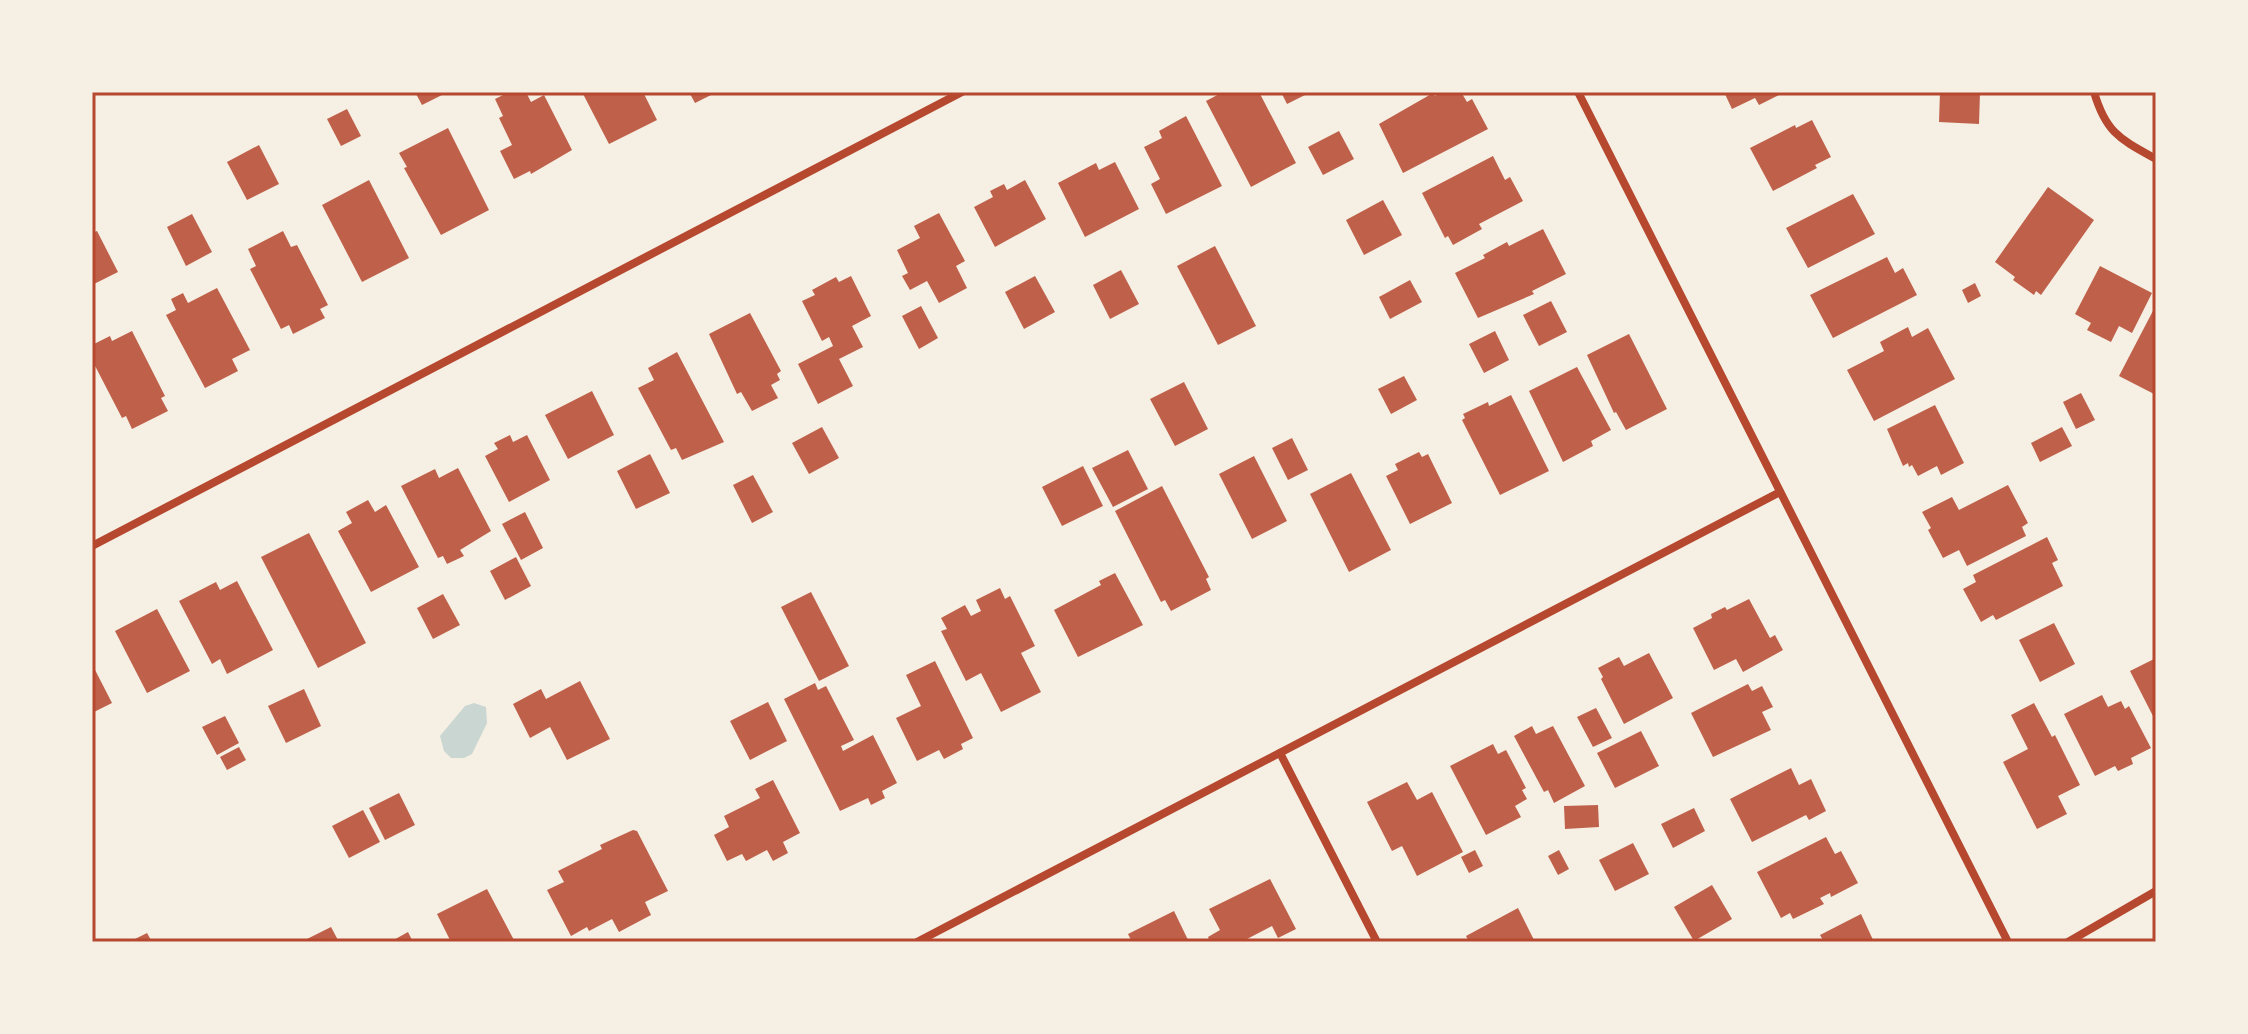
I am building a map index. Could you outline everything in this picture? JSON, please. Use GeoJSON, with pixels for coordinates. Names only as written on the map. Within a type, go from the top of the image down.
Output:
{"type":"FeatureCollection","features":[{"type":"Feature","properties":{"kind":"street"},"geometry":{"type":"LineString","coordinates":[[92,546],[962,92]]}},
{"type":"Feature","properties":{"kind":"street"},"geometry":{"type":"LineString","coordinates":[[1578,92],[2008,942]]}},
{"type":"Feature","properties":{"kind":"street"},"geometry":{"type":"LineString","coordinates":[[2094,92],[2100,114],[2115,134],[2154,157]]}},
{"type":"Feature","properties":{"kind":"street"},"geometry":{"type":"LineString","coordinates":[[917,942],[1780,492]]}},
{"type":"Feature","properties":{"kind":"street"},"geometry":{"type":"LineString","coordinates":[[1280,753],[1377,942]]}},
{"type":"Feature","properties":{"kind":"street"},"geometry":{"type":"LineString","coordinates":[[2068,942],[2156,891]]}},
{"type":"Feature","properties":{"kind":"shaded area"},"geometry":{"type":"Polygon","coordinates":[[[474,703],[486,707],[487,723],[472,754],[464,758],[451,758],[444,751],[440,736],[465,706],[474,703]]]}},
{"type":"Feature","properties":{"kind":"building"},"geometry":{"type":"Polygon","coordinates":[[[415,92],[443,92],[444,94],[422,105],[415,92]]]}},
{"type":"Feature","properties":{"kind":"building"},"geometry":{"type":"Polygon","coordinates":[[[509,92],[526,92],[531,102],[544,95],[572,150],[531,174],[530,171],[514,179],[500,151],[512,145],[499,118],[503,116],[495,99],[509,92]]]}},
{"type":"Feature","properties":{"kind":"building"},"geometry":{"type":"Polygon","coordinates":[[[582,92],[643,92],[657,120],[609,144],[582,92]]]}},
{"type":"Feature","properties":{"kind":"building"},"geometry":{"type":"Polygon","coordinates":[[[689,92],[717,92],[695,103],[689,92]]]}},
{"type":"Feature","properties":{"kind":"building"},"geometry":{"type":"Polygon","coordinates":[[[1223,92],[1259,92],[1296,163],[1251,187],[1206,101],[1223,92]]]}},
{"type":"Feature","properties":{"kind":"building"},"geometry":{"type":"Polygon","coordinates":[[[1281,92],[1311,92],[1287,104],[1281,92]]]}},
{"type":"Feature","properties":{"kind":"building"},"geometry":{"type":"Polygon","coordinates":[[[1441,92],[1461,92],[1467,102],[1472,99],[1488,129],[1403,173],[1379,124],[1433,93],[1435,96],[1441,92]]]}},
{"type":"Feature","properties":{"kind":"building"},"geometry":{"type":"Polygon","coordinates":[[[1724,92],[1785,92],[1759,105],[1755,98],[1732,109],[1724,92]]]}},
{"type":"Feature","properties":{"kind":"building"},"geometry":{"type":"Polygon","coordinates":[[[1940,92],[1980,92],[1979,124],[1939,122],[1940,92]]]}},
{"type":"Feature","properties":{"kind":"building"},"geometry":{"type":"Polygon","coordinates":[[[347,109],[361,136],[341,146],[327,119],[347,109]]]}},
{"type":"Feature","properties":{"kind":"building"},"geometry":{"type":"Polygon","coordinates":[[[1186,116],[1222,186],[1166,214],[1151,184],[1160,179],[1144,147],[1162,138],[1159,131],[1186,116]]]}},
{"type":"Feature","properties":{"kind":"building"},"geometry":{"type":"Polygon","coordinates":[[[1812,120],[1831,157],[1815,165],[1817,168],[1773,191],[1750,148],[1795,125],[1796,128],[1812,120]]]}},
{"type":"Feature","properties":{"kind":"building"},"geometry":{"type":"Polygon","coordinates":[[[448,128],[489,210],[441,235],[399,153],[448,128]]]}},
{"type":"Feature","properties":{"kind":"building"},"geometry":{"type":"Polygon","coordinates":[[[1339,131],[1354,159],[1323,175],[1308,147],[1339,131]]]}},
{"type":"Feature","properties":{"kind":"building"},"geometry":{"type":"Polygon","coordinates":[[[259,145],[279,184],[247,200],[227,162],[259,145]]]}},
{"type":"Feature","properties":{"kind":"building"},"geometry":{"type":"Polygon","coordinates":[[[1493,156],[1505,180],[1510,177],[1523,201],[1479,224],[1482,229],[1453,245],[1448,236],[1445,238],[1422,193],[1493,156]]]}},
{"type":"Feature","properties":{"kind":"building"},"geometry":{"type":"Polygon","coordinates":[[[1115,162],[1139,209],[1085,237],[1058,183],[1096,163],[1099,170],[1115,162]]]}},
{"type":"Feature","properties":{"kind":"building"},"geometry":{"type":"Polygon","coordinates":[[[369,180],[409,258],[362,282],[322,205],[369,180]]]}},
{"type":"Feature","properties":{"kind":"building"},"geometry":{"type":"Polygon","coordinates":[[[1025,180],[1046,219],[995,247],[974,207],[993,197],[990,191],[1004,184],[1007,190],[1025,180]]]}},
{"type":"Feature","properties":{"kind":"building"},"geometry":{"type":"Polygon","coordinates":[[[2048,187],[2094,220],[2041,295],[2036,291],[2034,295],[1995,262],[2048,187]]]}},
{"type":"Feature","properties":{"kind":"building"},"geometry":{"type":"Polygon","coordinates":[[[1853,194],[1875,234],[1808,268],[1786,228],[1853,194]]]}},
{"type":"Feature","properties":{"kind":"building"},"geometry":{"type":"Polygon","coordinates":[[[1383,200],[1402,235],[1364,255],[1346,220],[1383,200]]]}},
{"type":"Feature","properties":{"kind":"building"},"geometry":{"type":"Polygon","coordinates":[[[939,213],[965,261],[956,266],[967,288],[939,303],[927,281],[910,290],[902,276],[908,273],[897,250],[920,238],[914,226],[939,213]]]}},
{"type":"Feature","properties":{"kind":"building"},"geometry":{"type":"Polygon","coordinates":[[[192,214],[212,252],[186,266],[167,227],[192,214]]]}},
{"type":"Feature","properties":{"kind":"building"},"geometry":{"type":"Polygon","coordinates":[[[1543,229],[1566,274],[1532,291],[1534,294],[1478,318],[1455,273],[1485,258],[1483,255],[1507,242],[1509,246],[1543,229]]]}},
{"type":"Feature","properties":{"kind":"building"},"geometry":{"type":"Polygon","coordinates":[[[97,231],[118,272],[92,285],[92,233],[97,231]]]}},
{"type":"Feature","properties":{"kind":"building"},"geometry":{"type":"Polygon","coordinates":[[[283,231],[291,247],[297,245],[328,305],[320,309],[325,318],[293,334],[289,325],[281,329],[250,269],[256,266],[248,249],[283,231]]]}},
{"type":"Feature","properties":{"kind":"building"},"geometry":{"type":"Polygon","coordinates":[[[1215,246],[1256,326],[1218,345],[1177,266],[1215,246]]]}},
{"type":"Feature","properties":{"kind":"building"},"geometry":{"type":"Polygon","coordinates":[[[1887,257],[1895,273],[1903,268],[1917,295],[1833,338],[1810,295],[1887,257]]]}},
{"type":"Feature","properties":{"kind":"building"},"geometry":{"type":"Polygon","coordinates":[[[2100,266],[2152,293],[2132,333],[2119,326],[2111,342],[2087,330],[2091,323],[2075,314],[2100,266]]]}},
{"type":"Feature","properties":{"kind":"building"},"geometry":{"type":"Polygon","coordinates":[[[1121,270],[1139,304],[1110,319],[1093,285],[1121,270]]]}},
{"type":"Feature","properties":{"kind":"building"},"geometry":{"type":"Polygon","coordinates":[[[851,276],[871,316],[852,326],[863,347],[839,359],[853,386],[818,404],[798,364],[833,346],[829,337],[822,341],[802,301],[815,295],[812,290],[836,277],[839,282],[851,276]]]}},
{"type":"Feature","properties":{"kind":"building"},"geometry":{"type":"Polygon","coordinates":[[[1035,276],[1055,312],[1024,329],[1005,292],[1035,276]]]}},
{"type":"Feature","properties":{"kind":"building"},"geometry":{"type":"Polygon","coordinates":[[[1410,280],[1422,302],[1390,319],[1379,297],[1410,280]]]}},
{"type":"Feature","properties":{"kind":"building"},"geometry":{"type":"Polygon","coordinates":[[[1975,283],[1981,296],[1968,303],[1962,290],[1975,283]]]}},
{"type":"Feature","properties":{"kind":"building"},"geometry":{"type":"Polygon","coordinates":[[[217,288],[250,350],[232,359],[238,371],[205,388],[166,315],[176,310],[171,299],[183,293],[188,303],[217,288]]]}},
{"type":"Feature","properties":{"kind":"building"},"geometry":{"type":"Polygon","coordinates":[[[1551,301],[1567,332],[1539,346],[1523,315],[1551,301]]]}},
{"type":"Feature","properties":{"kind":"building"},"geometry":{"type":"Polygon","coordinates":[[[2156,305],[2156,395],[2119,376],[2156,305]]]}},
{"type":"Feature","properties":{"kind":"building"},"geometry":{"type":"Polygon","coordinates":[[[921,306],[938,338],[919,349],[902,316],[921,306]]]}},
{"type":"Feature","properties":{"kind":"building"},"geometry":{"type":"Polygon","coordinates":[[[750,313],[781,371],[777,374],[780,380],[771,385],[778,398],[752,411],[741,392],[737,394],[709,334],[750,313]]]}},
{"type":"Feature","properties":{"kind":"building"},"geometry":{"type":"Polygon","coordinates":[[[1908,327],[1912,337],[1928,328],[1955,379],[1874,421],[1847,370],[1884,351],[1880,342],[1908,327]]]}},
{"type":"Feature","properties":{"kind":"building"},"geometry":{"type":"Polygon","coordinates":[[[132,331],[165,396],[161,398],[168,411],[132,429],[126,416],[122,418],[92,360],[92,345],[110,336],[112,341],[132,331]]]}},
{"type":"Feature","properties":{"kind":"building"},"geometry":{"type":"Polygon","coordinates":[[[1495,331],[1509,360],[1484,373],[1469,344],[1495,331]]]}},
{"type":"Feature","properties":{"kind":"building"},"geometry":{"type":"Polygon","coordinates":[[[1629,334],[1667,409],[1626,430],[1614,413],[1587,355],[1629,334]]]}},
{"type":"Feature","properties":{"kind":"building"},"geometry":{"type":"Polygon","coordinates":[[[677,352],[724,442],[682,460],[676,448],[671,450],[638,388],[654,380],[648,368],[677,352]]]}},
{"type":"Feature","properties":{"kind":"building"},"geometry":{"type":"Polygon","coordinates":[[[1577,367],[1611,430],[1591,441],[1593,446],[1563,462],[1529,391],[1577,367]]]}},
{"type":"Feature","properties":{"kind":"building"},"geometry":{"type":"Polygon","coordinates":[[[1404,376],[1417,400],[1391,414],[1378,389],[1404,376]]]}},
{"type":"Feature","properties":{"kind":"building"},"geometry":{"type":"Polygon","coordinates":[[[1184,382],[1208,429],[1175,446],[1150,399],[1184,382]]]}},
{"type":"Feature","properties":{"kind":"building"},"geometry":{"type":"Polygon","coordinates":[[[592,391],[614,435],[568,459],[545,415],[592,391]]]}},
{"type":"Feature","properties":{"kind":"building"},"geometry":{"type":"Polygon","coordinates":[[[2081,393],[2095,420],[2076,429],[2063,402],[2081,393]]]}},
{"type":"Feature","properties":{"kind":"building"},"geometry":{"type":"Polygon","coordinates":[[[1511,395],[1549,471],[1500,495],[1462,420],[1465,418],[1463,414],[1511,395]]]}},
{"type":"Feature","properties":{"kind":"building"},"geometry":{"type":"Polygon","coordinates":[[[1935,405],[1964,463],[1941,475],[1937,466],[1918,476],[1912,465],[1909,467],[1908,463],[1903,466],[1887,429],[1935,405]]]}},
{"type":"Feature","properties":{"kind":"building"},"geometry":{"type":"Polygon","coordinates":[[[822,427],[839,458],[809,474],[792,443],[822,427]]]}},
{"type":"Feature","properties":{"kind":"building"},"geometry":{"type":"Polygon","coordinates":[[[2062,427],[2072,446],[2040,462],[2031,443],[2062,427]]]}},
{"type":"Feature","properties":{"kind":"building"},"geometry":{"type":"Polygon","coordinates":[[[510,435],[513,442],[527,435],[550,480],[509,502],[485,456],[498,449],[494,443],[510,435]]]}},
{"type":"Feature","properties":{"kind":"building"},"geometry":{"type":"Polygon","coordinates":[[[1292,438],[1308,470],[1288,480],[1272,448],[1292,438]]]}},
{"type":"Feature","properties":{"kind":"building"},"geometry":{"type":"Polygon","coordinates":[[[1128,450],[1148,489],[1113,507],[1092,468],[1128,450]]]}},
{"type":"Feature","properties":{"kind":"building"},"geometry":{"type":"Polygon","coordinates":[[[1419,452],[1422,457],[1428,454],[1452,503],[1410,524],[1386,476],[1398,470],[1395,464],[1419,452]]]}},
{"type":"Feature","properties":{"kind":"building"},"geometry":{"type":"Polygon","coordinates":[[[650,454],[670,493],[636,509],[617,471],[650,454]]]}},
{"type":"Feature","properties":{"kind":"building"},"geometry":{"type":"Polygon","coordinates":[[[1254,456],[1287,521],[1252,539],[1219,474],[1254,456]]]}},
{"type":"Feature","properties":{"kind":"building"},"geometry":{"type":"Polygon","coordinates":[[[1083,466],[1103,506],[1062,526],[1042,487],[1083,466]]]}},
{"type":"Feature","properties":{"kind":"building"},"geometry":{"type":"Polygon","coordinates":[[[458,468],[491,531],[460,550],[464,556],[447,564],[443,556],[438,558],[401,486],[435,469],[439,478],[458,468]]]}},
{"type":"Feature","properties":{"kind":"building"},"geometry":{"type":"Polygon","coordinates":[[[1351,473],[1391,550],[1349,572],[1310,494],[1351,473]]]}},
{"type":"Feature","properties":{"kind":"building"},"geometry":{"type":"Polygon","coordinates":[[[753,475],[773,512],[752,523],[733,485],[753,475]]]}},
{"type":"Feature","properties":{"kind":"building"},"geometry":{"type":"Polygon","coordinates":[[[2008,485],[2028,523],[2022,527],[2026,536],[1967,566],[1959,550],[1943,558],[1922,512],[1952,497],[1959,510],[2008,485]]]}},
{"type":"Feature","properties":{"kind":"building"},"geometry":{"type":"Polygon","coordinates":[[[1162,486],[1209,577],[1206,579],[1211,590],[1171,611],[1165,600],[1161,602],[1115,511],[1162,486]]]}},
{"type":"Feature","properties":{"kind":"building"},"geometry":{"type":"Polygon","coordinates":[[[368,500],[375,512],[386,505],[419,567],[371,592],[338,531],[352,523],[346,512],[368,500]]]}},
{"type":"Feature","properties":{"kind":"building"},"geometry":{"type":"Polygon","coordinates":[[[525,512],[543,548],[521,560],[502,524],[525,512]]]}},
{"type":"Feature","properties":{"kind":"building"},"geometry":{"type":"Polygon","coordinates":[[[309,533],[366,643],[318,668],[261,557],[309,533]]]}},
{"type":"Feature","properties":{"kind":"building"},"geometry":{"type":"Polygon","coordinates":[[[2047,537],[2058,560],[2052,563],[2063,586],[1996,620],[1993,615],[1981,622],[1963,589],[1976,582],[1973,575],[2047,537]]]}},
{"type":"Feature","properties":{"kind":"building"},"geometry":{"type":"Polygon","coordinates":[[[516,557],[531,586],[505,600],[490,571],[516,557]]]}},
{"type":"Feature","properties":{"kind":"building"},"geometry":{"type":"Polygon","coordinates":[[[1115,573],[1143,625],[1078,657],[1054,610],[1101,585],[1099,581],[1115,573]]]}},
{"type":"Feature","properties":{"kind":"building"},"geometry":{"type":"Polygon","coordinates":[[[237,581],[273,650],[227,674],[220,659],[212,664],[179,601],[216,582],[220,590],[237,581]]]}},
{"type":"Feature","properties":{"kind":"building"},"geometry":{"type":"Polygon","coordinates":[[[1000,588],[1005,599],[1010,596],[1035,646],[1021,653],[1041,692],[1001,712],[981,673],[966,681],[941,631],[947,629],[941,618],[965,605],[971,616],[981,611],[976,600],[1000,588]]]}},
{"type":"Feature","properties":{"kind":"building"},"geometry":{"type":"Polygon","coordinates":[[[811,592],[849,666],[819,681],[781,607],[811,592]]]}},
{"type":"Feature","properties":{"kind":"building"},"geometry":{"type":"Polygon","coordinates":[[[443,594],[460,625],[433,639],[417,608],[443,594]]]}},
{"type":"Feature","properties":{"kind":"building"},"geometry":{"type":"Polygon","coordinates":[[[1749,599],[1770,638],[1775,635],[1783,650],[1743,672],[1736,659],[1714,670],[1693,628],[1712,618],[1711,614],[1749,599]]]}},
{"type":"Feature","properties":{"kind":"building"},"geometry":{"type":"Polygon","coordinates":[[[157,609],[190,671],[147,693],[115,631],[157,609]]]}},
{"type":"Feature","properties":{"kind":"building"},"geometry":{"type":"Polygon","coordinates":[[[2054,623],[2075,664],[2040,682],[2019,640],[2054,623]]]}},
{"type":"Feature","properties":{"kind":"building"},"geometry":{"type":"Polygon","coordinates":[[[1649,653],[1673,698],[1624,724],[1598,668],[1619,657],[1624,666],[1649,653]]]}},
{"type":"Feature","properties":{"kind":"building"},"geometry":{"type":"Polygon","coordinates":[[[2156,658],[2156,722],[2130,671],[2156,658]]]}},
{"type":"Feature","properties":{"kind":"building"},"geometry":{"type":"Polygon","coordinates":[[[935,661],[973,738],[961,744],[963,749],[944,759],[939,750],[917,761],[896,718],[921,706],[906,675],[935,661]]]}},
{"type":"Feature","properties":{"kind":"building"},"geometry":{"type":"Polygon","coordinates":[[[92,664],[112,703],[92,713],[92,664]]]}},
{"type":"Feature","properties":{"kind":"building"},"geometry":{"type":"Polygon","coordinates":[[[580,681],[610,739],[567,760],[550,727],[530,738],[513,704],[541,689],[546,699],[580,681]]]}},
{"type":"Feature","properties":{"kind":"building"},"geometry":{"type":"Polygon","coordinates":[[[815,683],[818,690],[826,686],[854,740],[841,746],[843,751],[873,735],[897,783],[882,791],[885,798],[871,805],[868,798],[840,811],[784,699],[815,683]]]}},
{"type":"Feature","properties":{"kind":"building"},"geometry":{"type":"Polygon","coordinates":[[[1748,684],[1752,691],[1762,686],[1773,707],[1762,712],[1771,730],[1713,757],[1691,713],[1748,684]]]}},
{"type":"Feature","properties":{"kind":"building"},"geometry":{"type":"Polygon","coordinates":[[[304,689],[321,726],[286,743],[268,706],[304,689]]]}},
{"type":"Feature","properties":{"kind":"building"},"geometry":{"type":"Polygon","coordinates":[[[2102,695],[2108,707],[2121,701],[2125,709],[2129,706],[2151,748],[2131,758],[2133,764],[2118,771],[2115,766],[2095,776],[2064,714],[2102,695]]]}},
{"type":"Feature","properties":{"kind":"building"},"geometry":{"type":"Polygon","coordinates":[[[768,702],[787,741],[750,760],[730,721],[768,702]]]}},
{"type":"Feature","properties":{"kind":"building"},"geometry":{"type":"Polygon","coordinates":[[[2034,703],[2052,737],[2055,735],[2080,785],[2058,796],[2067,814],[2037,829],[2003,762],[2028,749],[2011,715],[2034,703]]]}},
{"type":"Feature","properties":{"kind":"building"},"geometry":{"type":"Polygon","coordinates":[[[1596,708],[1612,738],[1593,747],[1577,717],[1596,708]]]}},
{"type":"Feature","properties":{"kind":"building"},"geometry":{"type":"Polygon","coordinates":[[[225,716],[239,743],[217,755],[202,727],[225,716]]]}},
{"type":"Feature","properties":{"kind":"building"},"geometry":{"type":"Polygon","coordinates":[[[1532,726],[1536,734],[1553,726],[1585,786],[1554,803],[1548,790],[1544,792],[1514,736],[1532,726]]]}},
{"type":"Feature","properties":{"kind":"building"},"geometry":{"type":"Polygon","coordinates":[[[1641,731],[1659,766],[1615,788],[1597,753],[1641,731]]]}},
{"type":"Feature","properties":{"kind":"building"},"geometry":{"type":"Polygon","coordinates":[[[1493,744],[1498,754],[1506,750],[1526,788],[1522,790],[1527,799],[1515,806],[1521,817],[1486,835],[1450,766],[1493,744]]]}},
{"type":"Feature","properties":{"kind":"building"},"geometry":{"type":"Polygon","coordinates":[[[239,747],[246,760],[227,770],[220,757],[239,747]]]}},
{"type":"Feature","properties":{"kind":"building"},"geometry":{"type":"Polygon","coordinates":[[[1791,768],[1799,785],[1811,779],[1826,811],[1809,820],[1806,815],[1752,842],[1730,799],[1791,768]]]}},
{"type":"Feature","properties":{"kind":"building"},"geometry":{"type":"Polygon","coordinates":[[[773,780],[800,833],[783,842],[788,853],[773,861],[767,850],[746,861],[742,854],[727,861],[714,835],[729,827],[724,816],[760,798],[755,789],[773,780]]]}},
{"type":"Feature","properties":{"kind":"building"},"geometry":{"type":"Polygon","coordinates":[[[1407,782],[1417,800],[1432,792],[1463,852],[1417,876],[1402,846],[1392,851],[1367,802],[1407,782]]]}},
{"type":"Feature","properties":{"kind":"building"},"geometry":{"type":"Polygon","coordinates":[[[399,793],[415,825],[385,840],[369,808],[399,793]]]}},
{"type":"Feature","properties":{"kind":"building"},"geometry":{"type":"Polygon","coordinates":[[[1598,805],[1599,827],[1565,829],[1564,806],[1598,805]]]}},
{"type":"Feature","properties":{"kind":"building"},"geometry":{"type":"Polygon","coordinates":[[[1694,808],[1705,831],[1673,848],[1661,824],[1694,808]]]}},
{"type":"Feature","properties":{"kind":"building"},"geometry":{"type":"Polygon","coordinates":[[[363,810],[380,842],[349,858],[332,826],[363,810]]]}},
{"type":"Feature","properties":{"kind":"building"},"geometry":{"type":"Polygon","coordinates":[[[637,831],[668,891],[645,902],[651,915],[619,932],[612,919],[571,936],[547,890],[564,882],[558,871],[602,849],[600,845],[637,831]]]}},
{"type":"Feature","properties":{"kind":"building"},"geometry":{"type":"Polygon","coordinates":[[[1826,837],[1835,854],[1841,851],[1858,883],[1831,897],[1830,893],[1820,898],[1824,904],[1793,919],[1790,913],[1781,918],[1757,872],[1826,837]]]}},
{"type":"Feature","properties":{"kind":"building"},"geometry":{"type":"Polygon","coordinates":[[[1633,843],[1649,874],[1615,891],[1599,860],[1633,843]]]}},
{"type":"Feature","properties":{"kind":"building"},"geometry":{"type":"Polygon","coordinates":[[[1475,850],[1483,866],[1469,873],[1461,857],[1475,850]]]}},
{"type":"Feature","properties":{"kind":"building"},"geometry":{"type":"Polygon","coordinates":[[[1559,850],[1569,869],[1558,875],[1548,856],[1559,850]]]}},
{"type":"Feature","properties":{"kind":"building"},"geometry":{"type":"Polygon","coordinates":[[[1270,879],[1296,929],[1278,938],[1272,926],[1247,939],[1248,942],[1210,942],[1208,937],[1220,930],[1209,909],[1270,879]]]}},
{"type":"Feature","properties":{"kind":"building"},"geometry":{"type":"Polygon","coordinates":[[[1712,885],[1732,919],[1694,941],[1674,907],[1712,885]]]}},
{"type":"Feature","properties":{"kind":"building"},"geometry":{"type":"Polygon","coordinates":[[[487,889],[515,942],[451,942],[437,914],[487,889]]]}},
{"type":"Feature","properties":{"kind":"building"},"geometry":{"type":"Polygon","coordinates":[[[1518,908],[1535,942],[1469,942],[1466,936],[1518,908]]]}},
{"type":"Feature","properties":{"kind":"building"},"geometry":{"type":"Polygon","coordinates":[[[1174,911],[1189,942],[1132,942],[1128,934],[1174,911]]]}},
{"type":"Feature","properties":{"kind":"building"},"geometry":{"type":"Polygon","coordinates":[[[1861,914],[1874,942],[1824,942],[1820,935],[1861,914]]]}},
{"type":"Feature","properties":{"kind":"building"},"geometry":{"type":"Polygon","coordinates":[[[331,927],[339,942],[301,942],[331,927]]]}},
{"type":"Feature","properties":{"kind":"building"},"geometry":{"type":"Polygon","coordinates":[[[408,932],[413,942],[390,942],[408,932]]]}},
{"type":"Feature","properties":{"kind":"building"},"geometry":{"type":"Polygon","coordinates":[[[147,933],[152,942],[129,942],[147,933]]]}}]}
